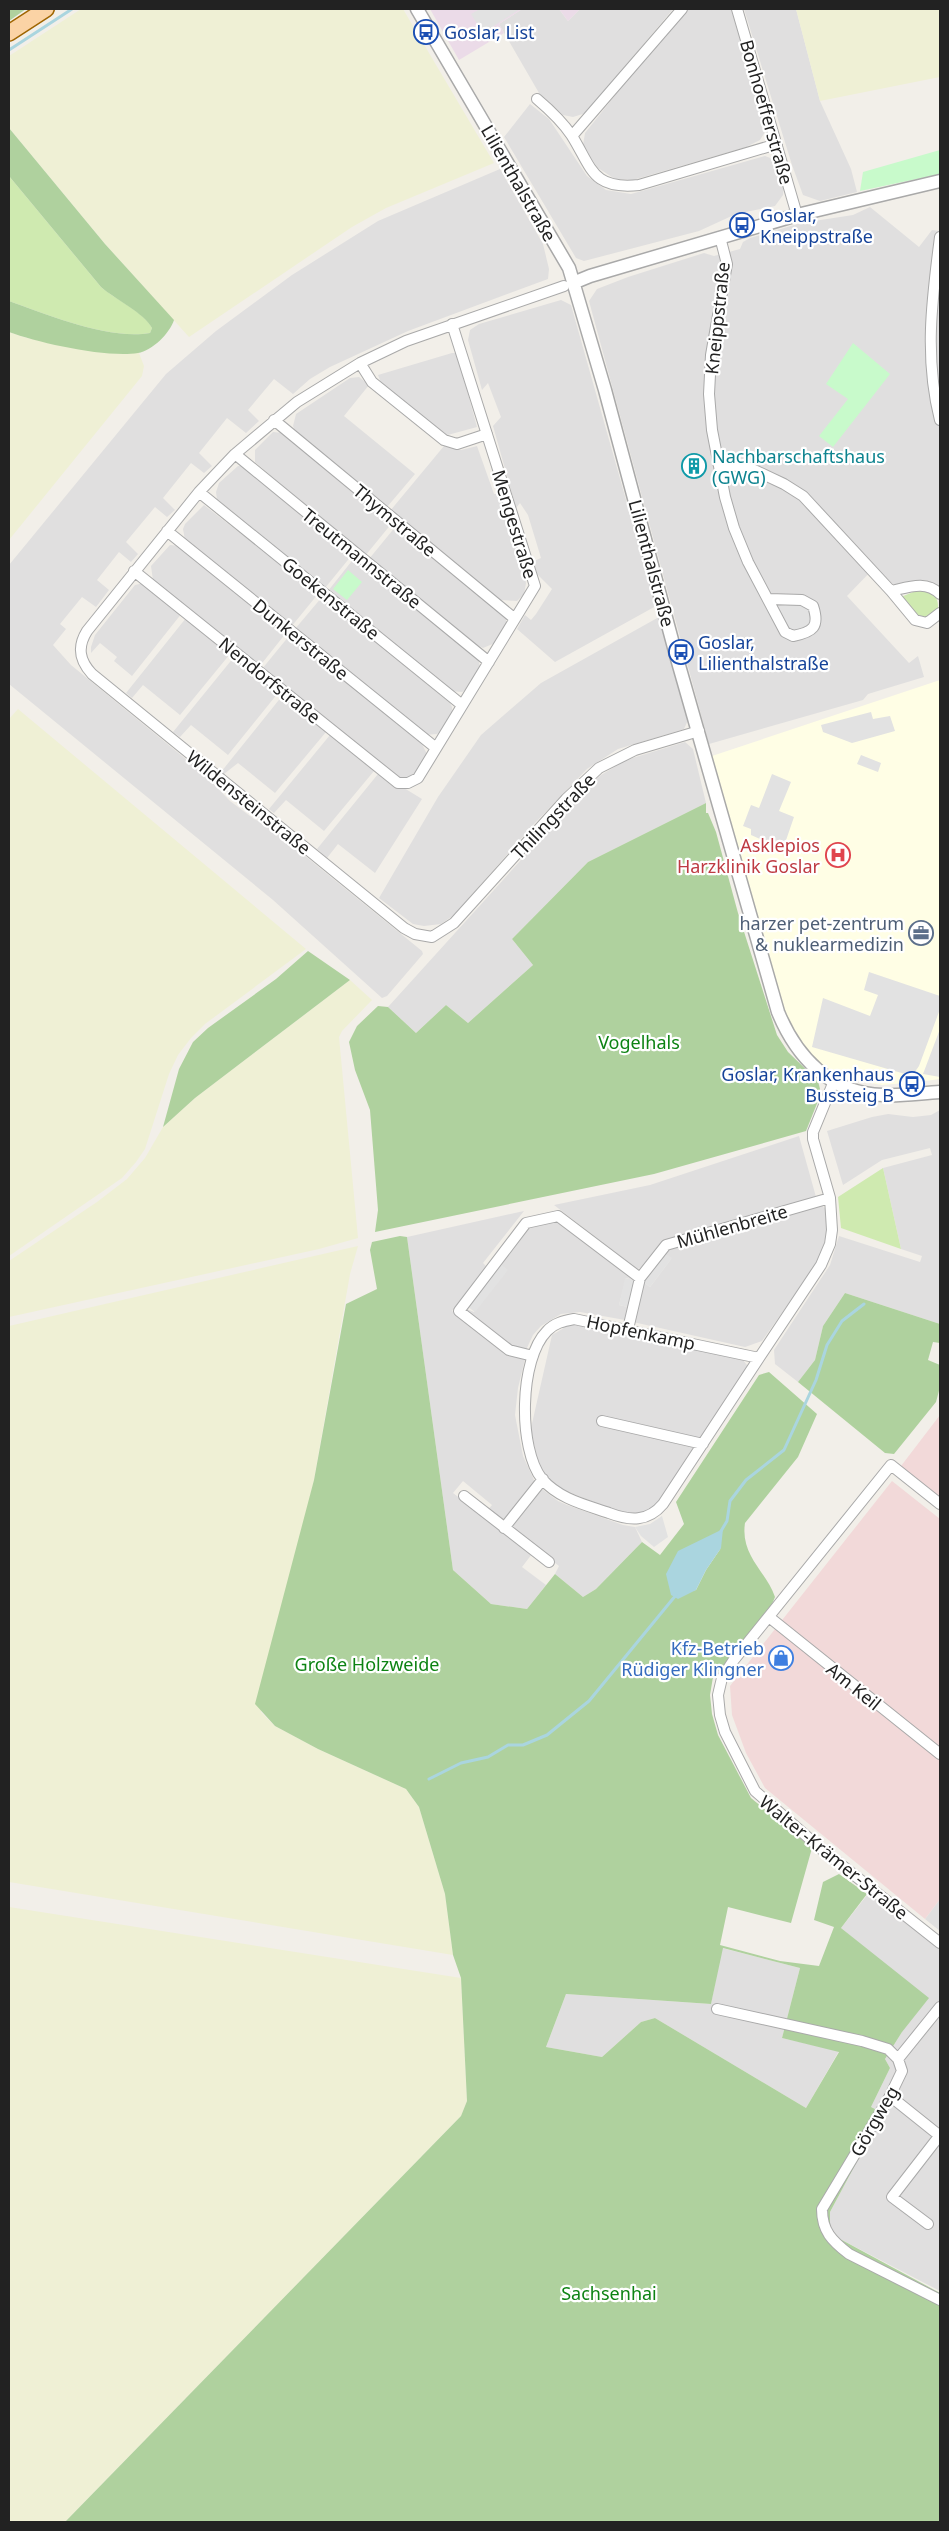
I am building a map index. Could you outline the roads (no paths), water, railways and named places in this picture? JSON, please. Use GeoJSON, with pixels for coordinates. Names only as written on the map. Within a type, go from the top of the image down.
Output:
{"type":"FeatureCollection","features":[{"type":"Feature","properties":{"kind":"main road"},"geometry":{"type":"LineString","coordinates":[[9,33],[46,9]]}},
{"type":"Feature","properties":{"kind":"street","name":"Lilienthalstraße"},"geometry":{"type":"LineString","coordinates":[[417,9],[565,261],[573,283],[778,1012],[786,1032],[799,1053],[834,1081],[856,1090],[881,1095],[940,1092]]}},
{"type":"Feature","properties":{"kind":"street"},"geometry":{"type":"LineString","coordinates":[[572,136],[682,9]]}},
{"type":"Feature","properties":{"kind":"street","name":"Bonhoefferstraße"},"geometry":{"type":"LineString","coordinates":[[737,9],[797,215]]}},
{"type":"Feature","properties":{"kind":"street"},"geometry":{"type":"LineString","coordinates":[[537,99],[558,117],[572,136],[588,167],[603,181],[621,187],[639,185],[777,144]]}},
{"type":"Feature","properties":{"kind":"street"},"geometry":{"type":"LineString","coordinates":[[134,571],[199,492],[236,454],[274,420],[304,397],[360,362],[406,341],[536,296],[543,291],[607,275],[616,269],[797,215],[940,181]]}},
{"type":"Feature","properties":{"kind":"street","name":"Kneippstraße"},"geometry":{"type":"LineString","coordinates":[[720,237],[727,264],[711,355],[709,394],[712,430],[724,496],[734,528],[748,562],[785,632],[793,636],[806,634],[814,628],[817,618],[813,606],[802,600],[769,599]]}},
{"type":"Feature","properties":{"kind":"street"},"geometry":{"type":"LineString","coordinates":[[940,237],[932,288],[931,326],[932,365],[940,420]]}},
{"type":"Feature","properties":{"kind":"street","name":"Mengestraße"},"geometry":{"type":"LineString","coordinates":[[408,783],[418,778],[535,586],[452,324]]}},
{"type":"Feature","properties":{"kind":"street"},"geometry":{"type":"LineString","coordinates":[[360,362],[372,382],[444,440],[457,444],[487,434]]}},
{"type":"Feature","properties":{"kind":"street","name":"Thymstraße"},"geometry":{"type":"LineString","coordinates":[[274,420],[515,619]]}},
{"type":"Feature","properties":{"kind":"street","name":"Treutmannstraße"},"geometry":{"type":"LineString","coordinates":[[236,454],[489,662]]}},
{"type":"Feature","properties":{"kind":"street"},"geometry":{"type":"LineString","coordinates":[[718,463],[750,468],[784,484],[802,496],[891,591],[915,620],[927,623],[940,614]]}},
{"type":"Feature","properties":{"kind":"street","name":"Goekenstraße"},"geometry":{"type":"LineString","coordinates":[[199,492],[462,705]]}},
{"type":"Feature","properties":{"kind":"street","name":"Dunkerstraße"},"geometry":{"type":"LineString","coordinates":[[167,531],[436,748]]}},
{"type":"Feature","properties":{"kind":"street","name":"Wildensteinstraße"},"geometry":{"type":"LineString","coordinates":[[134,571],[87,631],[80,644],[80,651],[86,668],[404,928],[415,934],[432,937]]}},
{"type":"Feature","properties":{"kind":"street","name":"Nendorfstraße"},"geometry":{"type":"LineString","coordinates":[[134,571],[398,783],[408,783]]}},
{"type":"Feature","properties":{"kind":"street"},"geometry":{"type":"LineString","coordinates":[[891,591],[922,585],[933,587],[940,594]]}},
{"type":"Feature","properties":{"kind":"street","name":"Thilingstraße"},"geometry":{"type":"LineString","coordinates":[[432,937],[454,923],[566,798],[599,768],[635,750],[699,731]]}},
{"type":"Feature","properties":{"kind":"street"},"geometry":{"type":"LineString","coordinates":[[759,1358],[826,1255],[832,1230],[830,1198],[813,1139],[813,1132],[834,1081]]}},
{"type":"Feature","properties":{"kind":"street","name":"Mühlenbreite"},"geometry":{"type":"LineString","coordinates":[[628,1329],[640,1278],[666,1245],[830,1198]]}},
{"type":"Feature","properties":{"kind":"street"},"geometry":{"type":"LineString","coordinates":[[533,1356],[509,1350],[459,1311],[526,1223],[558,1216],[640,1278]]}},
{"type":"Feature","properties":{"kind":"street","name":"Hopfenkamp"},"geometry":{"type":"LineString","coordinates":[[584,1319],[759,1358],[664,1504],[654,1514],[640,1519],[622,1518],[567,1498],[543,1479],[532,1461],[526,1415],[526,1387],[533,1356],[538,1343],[547,1330],[568,1320],[584,1319]]}},
{"type":"Feature","properties":{"kind":"street"},"geometry":{"type":"LineString","coordinates":[[602,1421],[703,1444]]}},
{"type":"Feature","properties":{"kind":"street","name":"Walter-Krämer-Straße"},"geometry":{"type":"LineString","coordinates":[[940,1504],[891,1465],[722,1678],[718,1695],[725,1732],[755,1791],[820,1848],[940,1943]]}},
{"type":"Feature","properties":{"kind":"street"},"geometry":{"type":"LineString","coordinates":[[504,1528],[543,1479]]}},
{"type":"Feature","properties":{"kind":"street"},"geometry":{"type":"LineString","coordinates":[[464,1496],[549,1562]]}},
{"type":"Feature","properties":{"kind":"street","name":"Am Keil"},"geometry":{"type":"LineString","coordinates":[[769,1617],[940,1754]]}},
{"type":"Feature","properties":{"kind":"street"},"geometry":{"type":"LineString","coordinates":[[716,2010],[862,2041],[888,2049],[898,2060],[940,2007]]}},
{"type":"Feature","properties":{"kind":"street","name":"Görgweg"},"geometry":{"type":"LineString","coordinates":[[898,2060],[902,2071],[890,2096],[822,2209],[822,2223],[835,2243],[849,2254],[940,2300]]}},
{"type":"Feature","properties":{"kind":"street"},"geometry":{"type":"LineString","coordinates":[[890,2096],[940,2136],[892,2196],[928,2224]]}},
{"type":"Feature","properties":{"kind":"water"},"geometry":{"type":"Polygon","coordinates":[[[723,1529],[721,1548],[706,1570],[696,1590],[678,1599],[671,1595],[666,1574],[678,1551],[723,1529]]]}},
{"type":"Feature","properties":{"kind":"waterway"},"geometry":{"type":"LineString","coordinates":[[9,50],[72,9]]}},
{"type":"Feature","properties":{"kind":"waterway"},"geometry":{"type":"LineString","coordinates":[[721,1531],[727,1521],[730,1501],[746,1480],[784,1450],[816,1380],[827,1345],[842,1321],[864,1304]]}},
{"type":"Feature","properties":{"kind":"waterway"},"geometry":{"type":"LineString","coordinates":[[429,1779],[461,1763],[488,1757],[508,1745],[523,1745],[547,1735],[589,1701],[676,1595]]}},
{"type":"Feature","properties":{"kind":"place","name":"Goslar, List"},"geometry":{"type":"Point","coordinates":[426,32]}},
{"type":"Feature","properties":{"kind":"place","name":"Goslar, Kneippstraße"},"geometry":{"type":"Point","coordinates":[742,225]}},
{"type":"Feature","properties":{"kind":"place","name":"Nachbarschaftshaus (GWG)"},"geometry":{"type":"Point","coordinates":[694,466]}},
{"type":"Feature","properties":{"kind":"place","name":"Goslar, Lilienthalstraße"},"geometry":{"type":"Point","coordinates":[681,652]}},
{"type":"Feature","properties":{"kind":"place","name":"Asklepios Harzklinik Goslar"},"geometry":{"type":"Point","coordinates":[838,855]}},
{"type":"Feature","properties":{"kind":"place","name":"harzer pet-zentrum & nuklearmedizin"},"geometry":{"type":"Point","coordinates":[921,933]}},
{"type":"Feature","properties":{"kind":"place","name":"Goslar, Krankenhaus Bussteig B"},"geometry":{"type":"Point","coordinates":[912,1084]}},
{"type":"Feature","properties":{"kind":"place","name":"Kfz-Betrieb Rüdiger Klingner"},"geometry":{"type":"Point","coordinates":[781,1658]}},
{"type":"Feature","properties":{"kind":"park label","name":"Vogelhals"},"geometry":{"type":"Point","coordinates":[639,1042]}},
{"type":"Feature","properties":{"kind":"park label","name":"Große Holzweide"},"geometry":{"type":"Point","coordinates":[367,1664]}},
{"type":"Feature","properties":{"kind":"park label","name":"Sachsenhai"},"geometry":{"type":"Point","coordinates":[609,2293]}}]}
